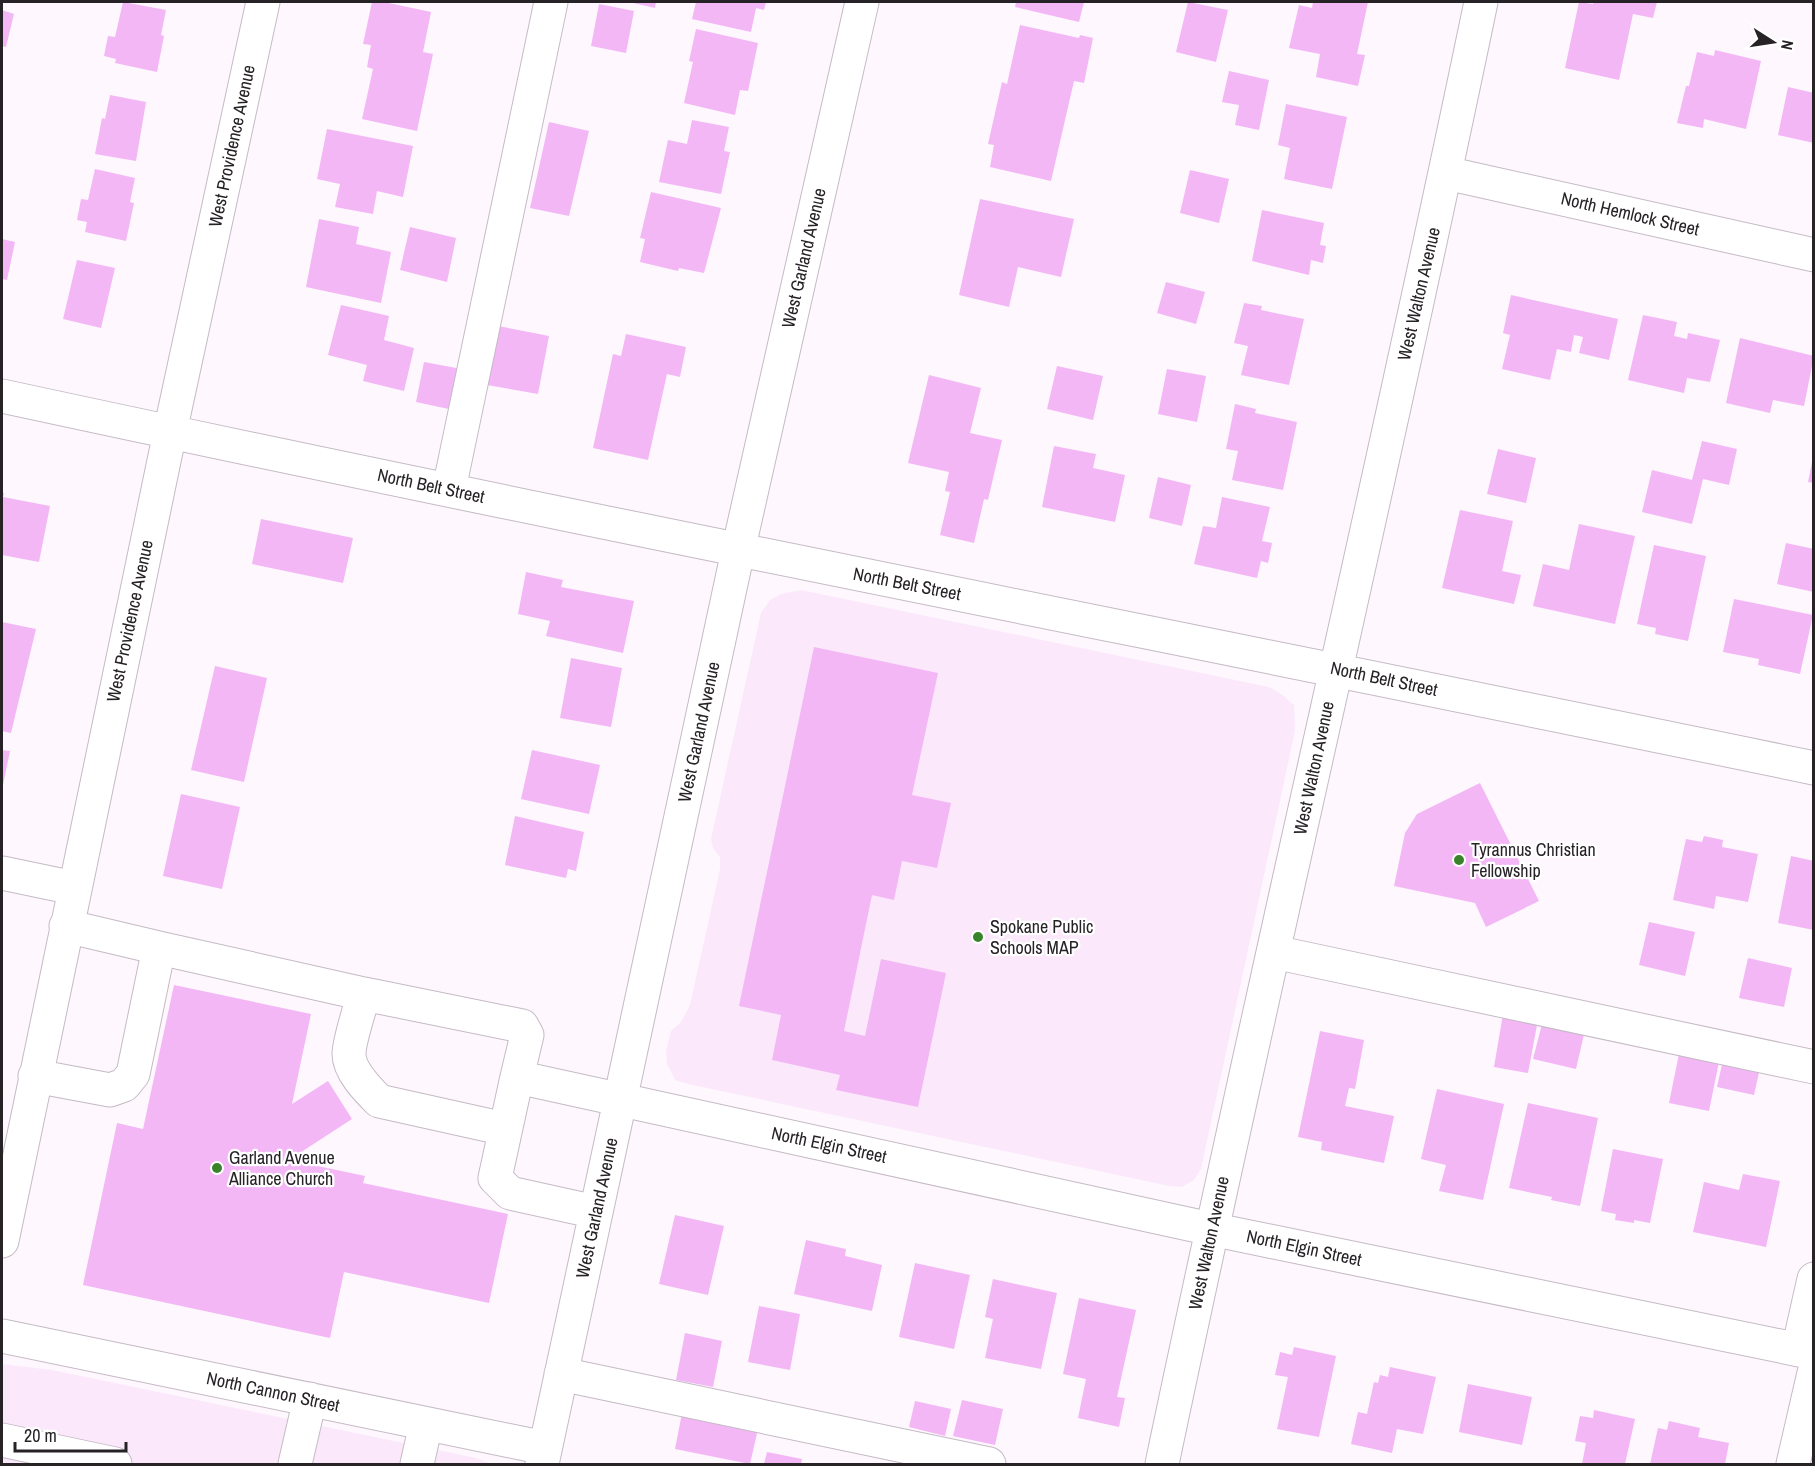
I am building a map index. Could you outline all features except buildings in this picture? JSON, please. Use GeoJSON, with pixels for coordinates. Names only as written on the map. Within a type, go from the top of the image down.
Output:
{"type":"FeatureCollection","features":[{"type":"Feature","properties":{"kind":"street","name":"West Providence Avenue"},"geometry":{"type":"LineString","coordinates":[[2,1241],[170,432],[263,2]]}},
{"type":"Feature","properties":{"kind":"street"},"geometry":{"type":"LineString","coordinates":[[448,489],[551,2]]}},
{"type":"Feature","properties":{"kind":"street","name":"West Garland Avenue"},"geometry":{"type":"LineString","coordinates":[[543,1456],[738,551],[862,2]]}},
{"type":"Feature","properties":{"kind":"street","name":"West Walton Avenue"},"geometry":{"type":"LineString","coordinates":[[1162,1464],[1211,1229],[1446,172],[1481,2]]}},
{"type":"Feature","properties":{"kind":"street","name":"North Hemlock Street"},"geometry":{"type":"LineString","coordinates":[[1446,172],[1814,255]]}},
{"type":"Feature","properties":{"kind":"street","name":"North Belt Street"},"geometry":{"type":"LineString","coordinates":[[2,396],[738,551],[1335,669],[1814,768]]}},
{"type":"Feature","properties":{"kind":"street"},"geometry":{"type":"LineString","coordinates":[[2,873],[74,888]]}},
{"type":"Feature","properties":{"kind":"street"},"geometry":{"type":"LineString","coordinates":[[66,926],[364,994],[522,1026],[527,1035],[495,1178],[510,1193],[596,1212]]}},
{"type":"Feature","properties":{"kind":"street"},"geometry":{"type":"LineString","coordinates":[[35,1076],[110,1090],[124,1085],[133,1074],[159,948]]}},
{"type":"Feature","properties":{"kind":"street"},"geometry":{"type":"LineString","coordinates":[[1274,952],[1814,1067]]}},
{"type":"Feature","properties":{"kind":"street"},"geometry":{"type":"LineString","coordinates":[[364,994],[349,1054],[352,1067],[370,1093],[379,1101],[506,1129]]}},
{"type":"Feature","properties":{"kind":"street","name":"North Elgin Street"},"geometry":{"type":"LineString","coordinates":[[517,1077],[1808,1359]]}},
{"type":"Feature","properties":{"kind":"street"},"geometry":{"type":"LineString","coordinates":[[1793,1464],[1808,1359],[1814,1279]]}},
{"type":"Feature","properties":{"kind":"street","name":"North Cannon Street"},"geometry":{"type":"LineString","coordinates":[[2,1336],[426,1424],[543,1456]]}},
{"type":"Feature","properties":{"kind":"street"},"geometry":{"type":"LineString","coordinates":[[561,1374],[989,1464]]}},
{"type":"Feature","properties":{"kind":"street"},"geometry":{"type":"LineString","coordinates":[[295,1464],[310,1399]]}},
{"type":"Feature","properties":{"kind":"street"},"geometry":{"type":"LineString","coordinates":[[417,1464],[426,1424]]}},
{"type":"Feature","properties":{"kind":"street"},"geometry":{"type":"LineString","coordinates":[[2,1440],[115,1464]]}},
{"type":"Feature","properties":{"kind":"shaded area","name":"Spokane Public Schools MAP"},"geometry":{"type":"Polygon","coordinates":[[[801,590],[1269,687],[1294,705],[1295,731],[1201,1169],[1194,1180],[1182,1187],[1169,1186],[675,1080],[667,1064],[666,1051],[671,1031],[681,1022],[690,1005],[720,869],[720,857],[713,848],[711,839],[761,613],[770,600],[781,594],[801,590]]]}},
{"type":"Feature","properties":{"kind":"shaded area"},"geometry":{"type":"Polygon","coordinates":[[[2,1364],[52,1370],[476,1458],[491,1464],[2,1464],[2,1364]]]}},
{"type":"Feature","properties":{"kind":"place","name":"Tyrannus Christian Fellowship"},"geometry":{"type":"Point","coordinates":[1459,860]}},
{"type":"Feature","properties":{"kind":"place","name":"Spokane Public Schools MAP"},"geometry":{"type":"Point","coordinates":[978,937]}},
{"type":"Feature","properties":{"kind":"place","name":"Garland Avenue Alliance Church"},"geometry":{"type":"Point","coordinates":[217,1168]}}]}
